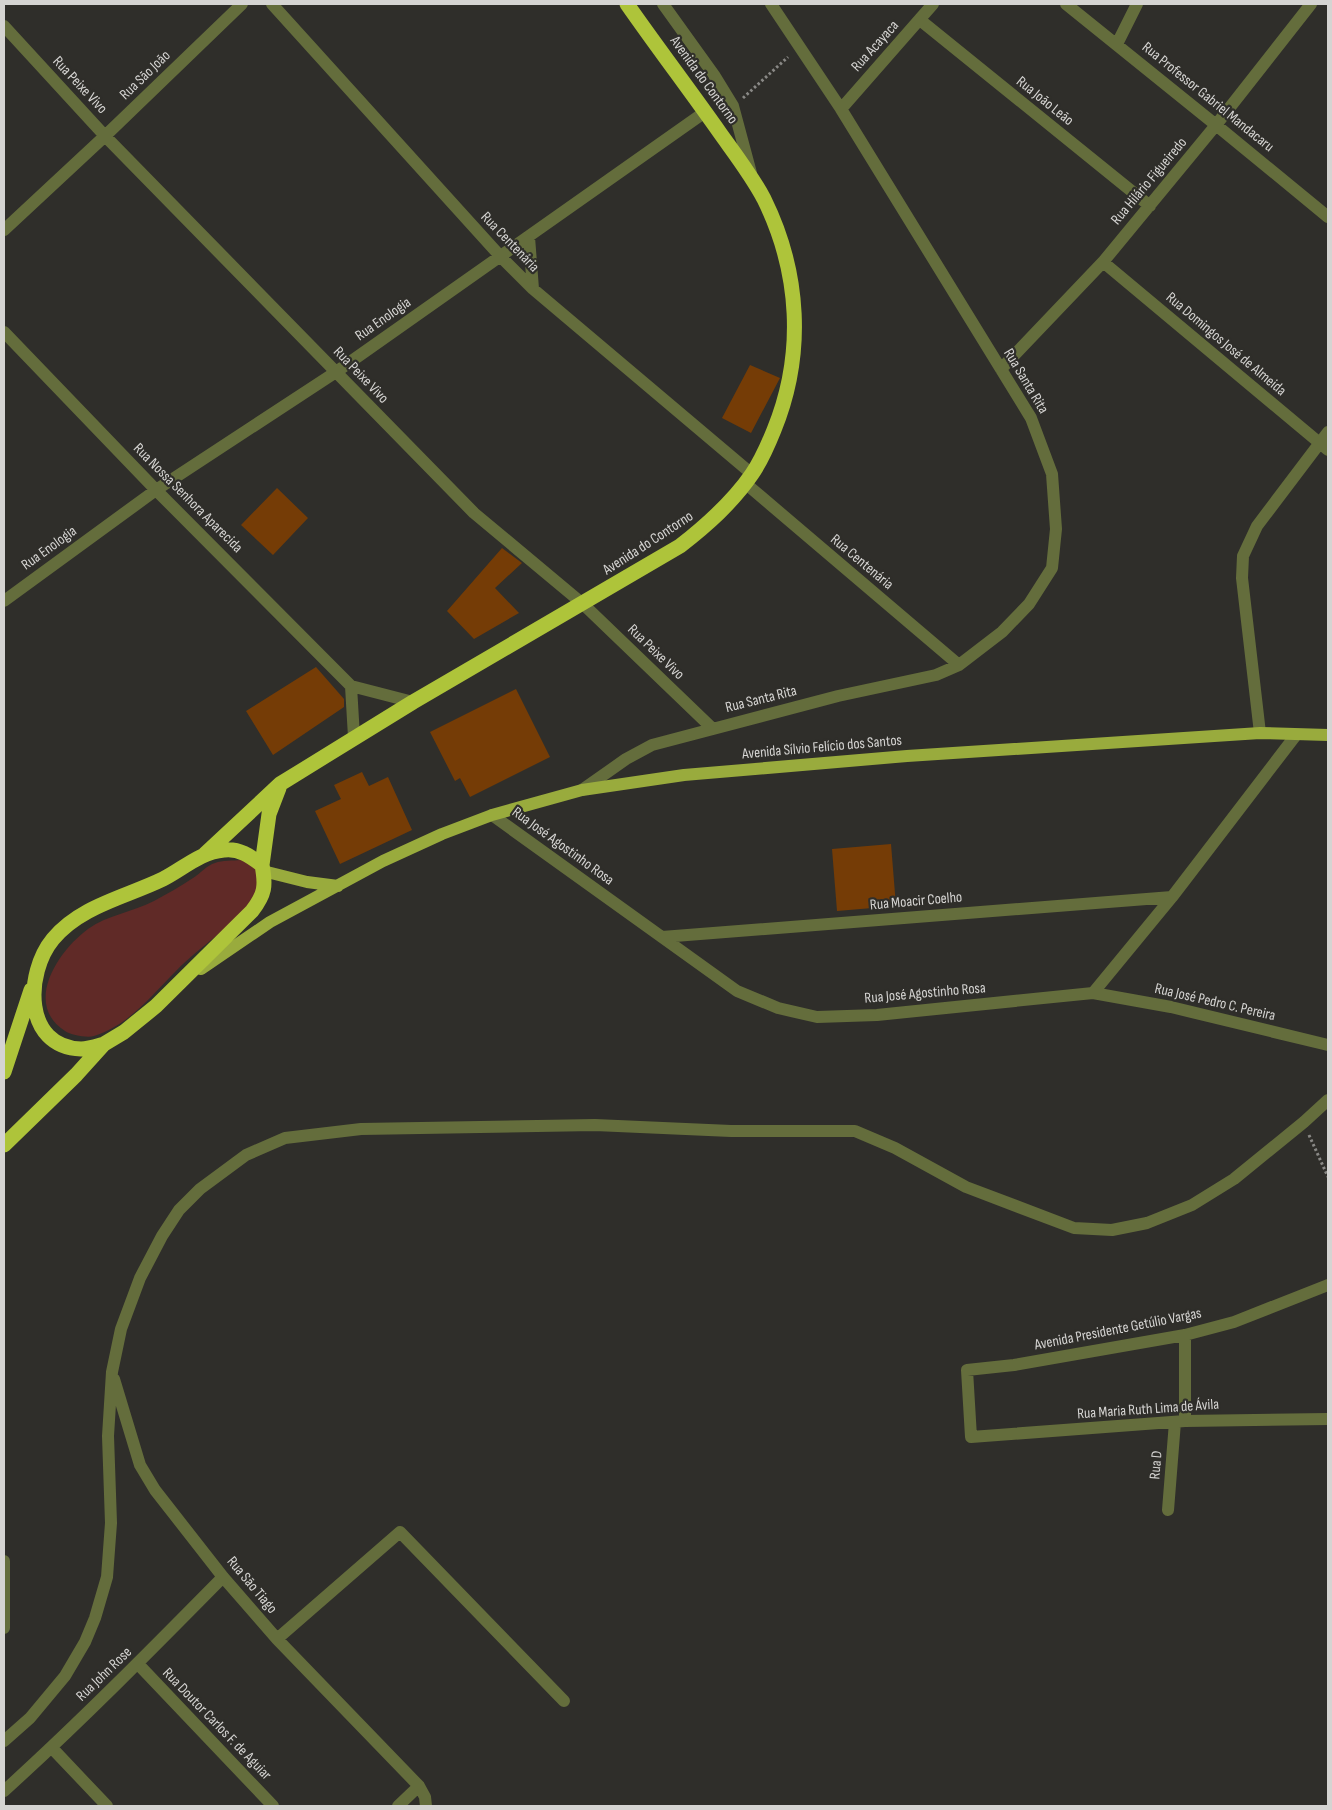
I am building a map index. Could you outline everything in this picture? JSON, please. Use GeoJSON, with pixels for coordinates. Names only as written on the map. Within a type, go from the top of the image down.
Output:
{"type":"FeatureCollection","features":[{"type":"Feature","properties":{"kind":"highway","name":"Avenida do Contorno"},"geometry":{"type":"LineString","coordinates":[[205,854],[280,784],[354,737],[684,543],[716,516],[748,479],[767,447],[780,416],[790,381],[796,327],[792,284],[786,258],[774,222],[752,178],[627,4]]}},
{"type":"Feature","properties":{"kind":"highway"},"geometry":{"type":"LineString","coordinates":[[4,1145],[76,1075],[104,1044],[124,1032],[168,994],[252,911],[262,898],[265,882],[262,868],[269,814],[280,784]]}},
{"type":"Feature","properties":{"kind":"highway"},"geometry":{"type":"LineString","coordinates":[[4,1072],[40,961],[52,940],[66,925],[106,902],[142,890],[205,854],[225,850],[245,852],[262,868]]}},
{"type":"Feature","properties":{"kind":"highway"},"geometry":{"type":"LineString","coordinates":[[35,979],[36,1012],[42,1029],[51,1039],[63,1045],[82,1049],[104,1044]]}},
{"type":"Feature","properties":{"kind":"main road","name":"Avenida Sílvio Felício dos Santos"},"geometry":{"type":"LineString","coordinates":[[168,994],[215,958],[270,922],[382,861],[442,834],[492,815],[582,790],[684,774],[906,756],[1260,733],[1328,735]]}},
{"type":"Feature","properties":{"kind":"main road"},"geometry":{"type":"LineString","coordinates":[[262,868],[307,882],[338,886]]}},
{"type":"Feature","properties":{"kind":"street","name":"Rua São João"},"geometry":{"type":"LineString","coordinates":[[4,230],[242,4]]}},
{"type":"Feature","properties":{"kind":"street","name":"Rua Centenária"},"geometry":{"type":"LineString","coordinates":[[272,4],[501,258],[533,289],[959,665]]}},
{"type":"Feature","properties":{"kind":"street","name":"Avenida do Contorno"},"geometry":{"type":"LineString","coordinates":[[663,4],[714,75],[733,106],[752,178]]}},
{"type":"Feature","properties":{"kind":"street","name":"Rua Santa Rita"},"geometry":{"type":"LineString","coordinates":[[582,790],[626,759],[652,746],[838,696],[936,675],[959,665],[1002,632],[1029,604],[1052,568],[1056,529],[1052,474],[1031,418],[841,109],[771,4]]}},
{"type":"Feature","properties":{"kind":"street","name":"Rua Acayaca"},"geometry":{"type":"LineString","coordinates":[[841,109],[933,4]]}},
{"type":"Feature","properties":{"kind":"street","name":"Rua Professor Gabriel Mandacaru"},"geometry":{"type":"LineString","coordinates":[[1066,4],[1328,217]]}},
{"type":"Feature","properties":{"kind":"street"},"geometry":{"type":"LineString","coordinates":[[1117,44],[1137,4]]}},
{"type":"Feature","properties":{"kind":"street","name":"Rua Hilário Figueiredo"},"geometry":{"type":"LineString","coordinates":[[1001,369],[1103,262],[1216,125],[1311,4]]}},
{"type":"Feature","properties":{"kind":"street","name":"Rua João Leão"},"geometry":{"type":"LineString","coordinates":[[920,20],[1150,206]]}},
{"type":"Feature","properties":{"kind":"street","name":"Rua Peixe Vivo"},"geometry":{"type":"LineString","coordinates":[[4,26],[105,136],[474,513],[583,604],[713,729]]}},
{"type":"Feature","properties":{"kind":"street","name":"Rua Enologia"},"geometry":{"type":"LineString","coordinates":[[4,601],[156,490],[336,372],[501,258],[705,112]]}},
{"type":"Feature","properties":{"kind":"street"},"geometry":{"type":"LineString","coordinates":[[529,237],[533,289]]}},
{"type":"Feature","properties":{"kind":"street","name":"Rua Domingos José de Almeida"},"geometry":{"type":"LineString","coordinates":[[1103,262],[1324,447]]}},
{"type":"Feature","properties":{"kind":"street","name":"Rua Nossa Senhora Aparecida"},"geometry":{"type":"LineString","coordinates":[[4,332],[156,490],[351,686]]}},
{"type":"Feature","properties":{"kind":"street"},"geometry":{"type":"LineString","coordinates":[[1260,733],[1242,578],[1243,556],[1257,526],[1324,447],[1328,432]]}},
{"type":"Feature","properties":{"kind":"street"},"geometry":{"type":"LineString","coordinates":[[354,737],[351,686],[413,702]]}},
{"type":"Feature","properties":{"kind":"street"},"geometry":{"type":"LineString","coordinates":[[1093,993],[1172,897],[1296,735]]}},
{"type":"Feature","properties":{"kind":"street","name":"Rua José Agostinho Rosa"},"geometry":{"type":"LineString","coordinates":[[492,815],[737,991],[778,1008],[817,1017],[877,1015],[1093,993]]}},
{"type":"Feature","properties":{"kind":"street","name":"Rua Moacir Coelho"},"geometry":{"type":"LineString","coordinates":[[662,937],[1172,897]]}},
{"type":"Feature","properties":{"kind":"street","name":"Rua José Pedro C. Pereira"},"geometry":{"type":"LineString","coordinates":[[1093,993],[1171,1007],[1328,1045]]}},
{"type":"Feature","properties":{"kind":"street"},"geometry":{"type":"LineString","coordinates":[[4,1741],[30,1718],[65,1676],[85,1642],[95,1618],[107,1577],[111,1522],[108,1436],[112,1372],[121,1329],[140,1278],[162,1236],[179,1210],[200,1189],[246,1155],[285,1138],[361,1129],[595,1125],[731,1131],[855,1131],[895,1148],[966,1187],[1074,1228],[1112,1230],[1147,1223],[1192,1205],[1234,1179],[1328,1100]]}},
{"type":"Feature","properties":{"kind":"street","name":"Avenida Presidente Getúlio Vargas"},"geometry":{"type":"LineString","coordinates":[[971,1437],[967,1370],[1014,1365],[1185,1335],[1234,1322],[1328,1285]]}},
{"type":"Feature","properties":{"kind":"street","name":"Rua D"},"geometry":{"type":"LineString","coordinates":[[1168,1510],[1180,1421],[1185,1335]]}},
{"type":"Feature","properties":{"kind":"street","name":"Rua São Tiago"},"geometry":{"type":"LineString","coordinates":[[112,1372],[140,1465],[155,1490],[223,1577],[277,1639],[419,1786]]}},
{"type":"Feature","properties":{"kind":"street","name":"Rua Maria Ruth Lima de Ávila"},"geometry":{"type":"LineString","coordinates":[[971,1437],[1180,1421],[1328,1419]]}},
{"type":"Feature","properties":{"kind":"street"},"geometry":{"type":"LineString","coordinates":[[277,1639],[400,1532],[564,1701]]}},
{"type":"Feature","properties":{"kind":"street"},"geometry":{"type":"LineString","coordinates":[[4,1562],[4,1628]]}},
{"type":"Feature","properties":{"kind":"street","name":"Rua John Rose"},"geometry":{"type":"LineString","coordinates":[[4,1791],[52,1748],[138,1664],[223,1577]]}},
{"type":"Feature","properties":{"kind":"street","name":"Rua Doutor Carlos F. de Aguiar"},"geometry":{"type":"LineString","coordinates":[[138,1664],[273,1806]]}},
{"type":"Feature","properties":{"kind":"street"},"geometry":{"type":"LineString","coordinates":[[52,1748],[107,1806]]}},
{"type":"Feature","properties":{"kind":"street"},"geometry":{"type":"LineString","coordinates":[[398,1806],[419,1786],[425,1797],[426,1806]]}},
{"type":"Feature","properties":{"kind":"path"},"geometry":{"type":"LineString","coordinates":[[733,106],[799,47]]}},
{"type":"Feature","properties":{"kind":"path"},"geometry":{"type":"LineString","coordinates":[[1304,1122],[1328,1177]]}},
{"type":"Feature","properties":{"kind":"shaded area"},"geometry":{"type":"Polygon","coordinates":[[[241,860],[255,866],[260,881],[252,899],[225,929],[185,962],[139,1009],[118,1025],[91,1037],[79,1036],[65,1031],[53,1020],[47,1007],[46,993],[49,978],[66,950],[88,929],[103,920],[146,905],[188,881],[212,864],[221,861],[241,860]]]}},
{"type":"Feature","properties":{"kind":"building"},"geometry":{"type":"Polygon","coordinates":[[[750,365],[780,378],[751,433],[722,418],[750,365]]]}},
{"type":"Feature","properties":{"kind":"building"},"geometry":{"type":"Polygon","coordinates":[[[277,488],[308,518],[273,555],[241,525],[277,488]]]}},
{"type":"Feature","properties":{"kind":"building"},"geometry":{"type":"Polygon","coordinates":[[[502,548],[522,563],[495,588],[519,613],[474,639],[447,611],[502,548]]]}},
{"type":"Feature","properties":{"kind":"building"},"geometry":{"type":"Polygon","coordinates":[[[316,667],[344,699],[344,707],[273,755],[246,711],[316,667]]]}},
{"type":"Feature","properties":{"kind":"building"},"geometry":{"type":"Polygon","coordinates":[[[516,689],[550,757],[470,797],[460,778],[455,781],[430,732],[516,689]]]}},
{"type":"Feature","properties":{"kind":"building"},"geometry":{"type":"Polygon","coordinates":[[[362,772],[369,786],[388,777],[412,830],[340,864],[315,811],[341,799],[334,785],[362,772]]]}},
{"type":"Feature","properties":{"kind":"building"},"geometry":{"type":"Polygon","coordinates":[[[891,844],[896,906],[837,911],[832,849],[891,844]]]}}]}
